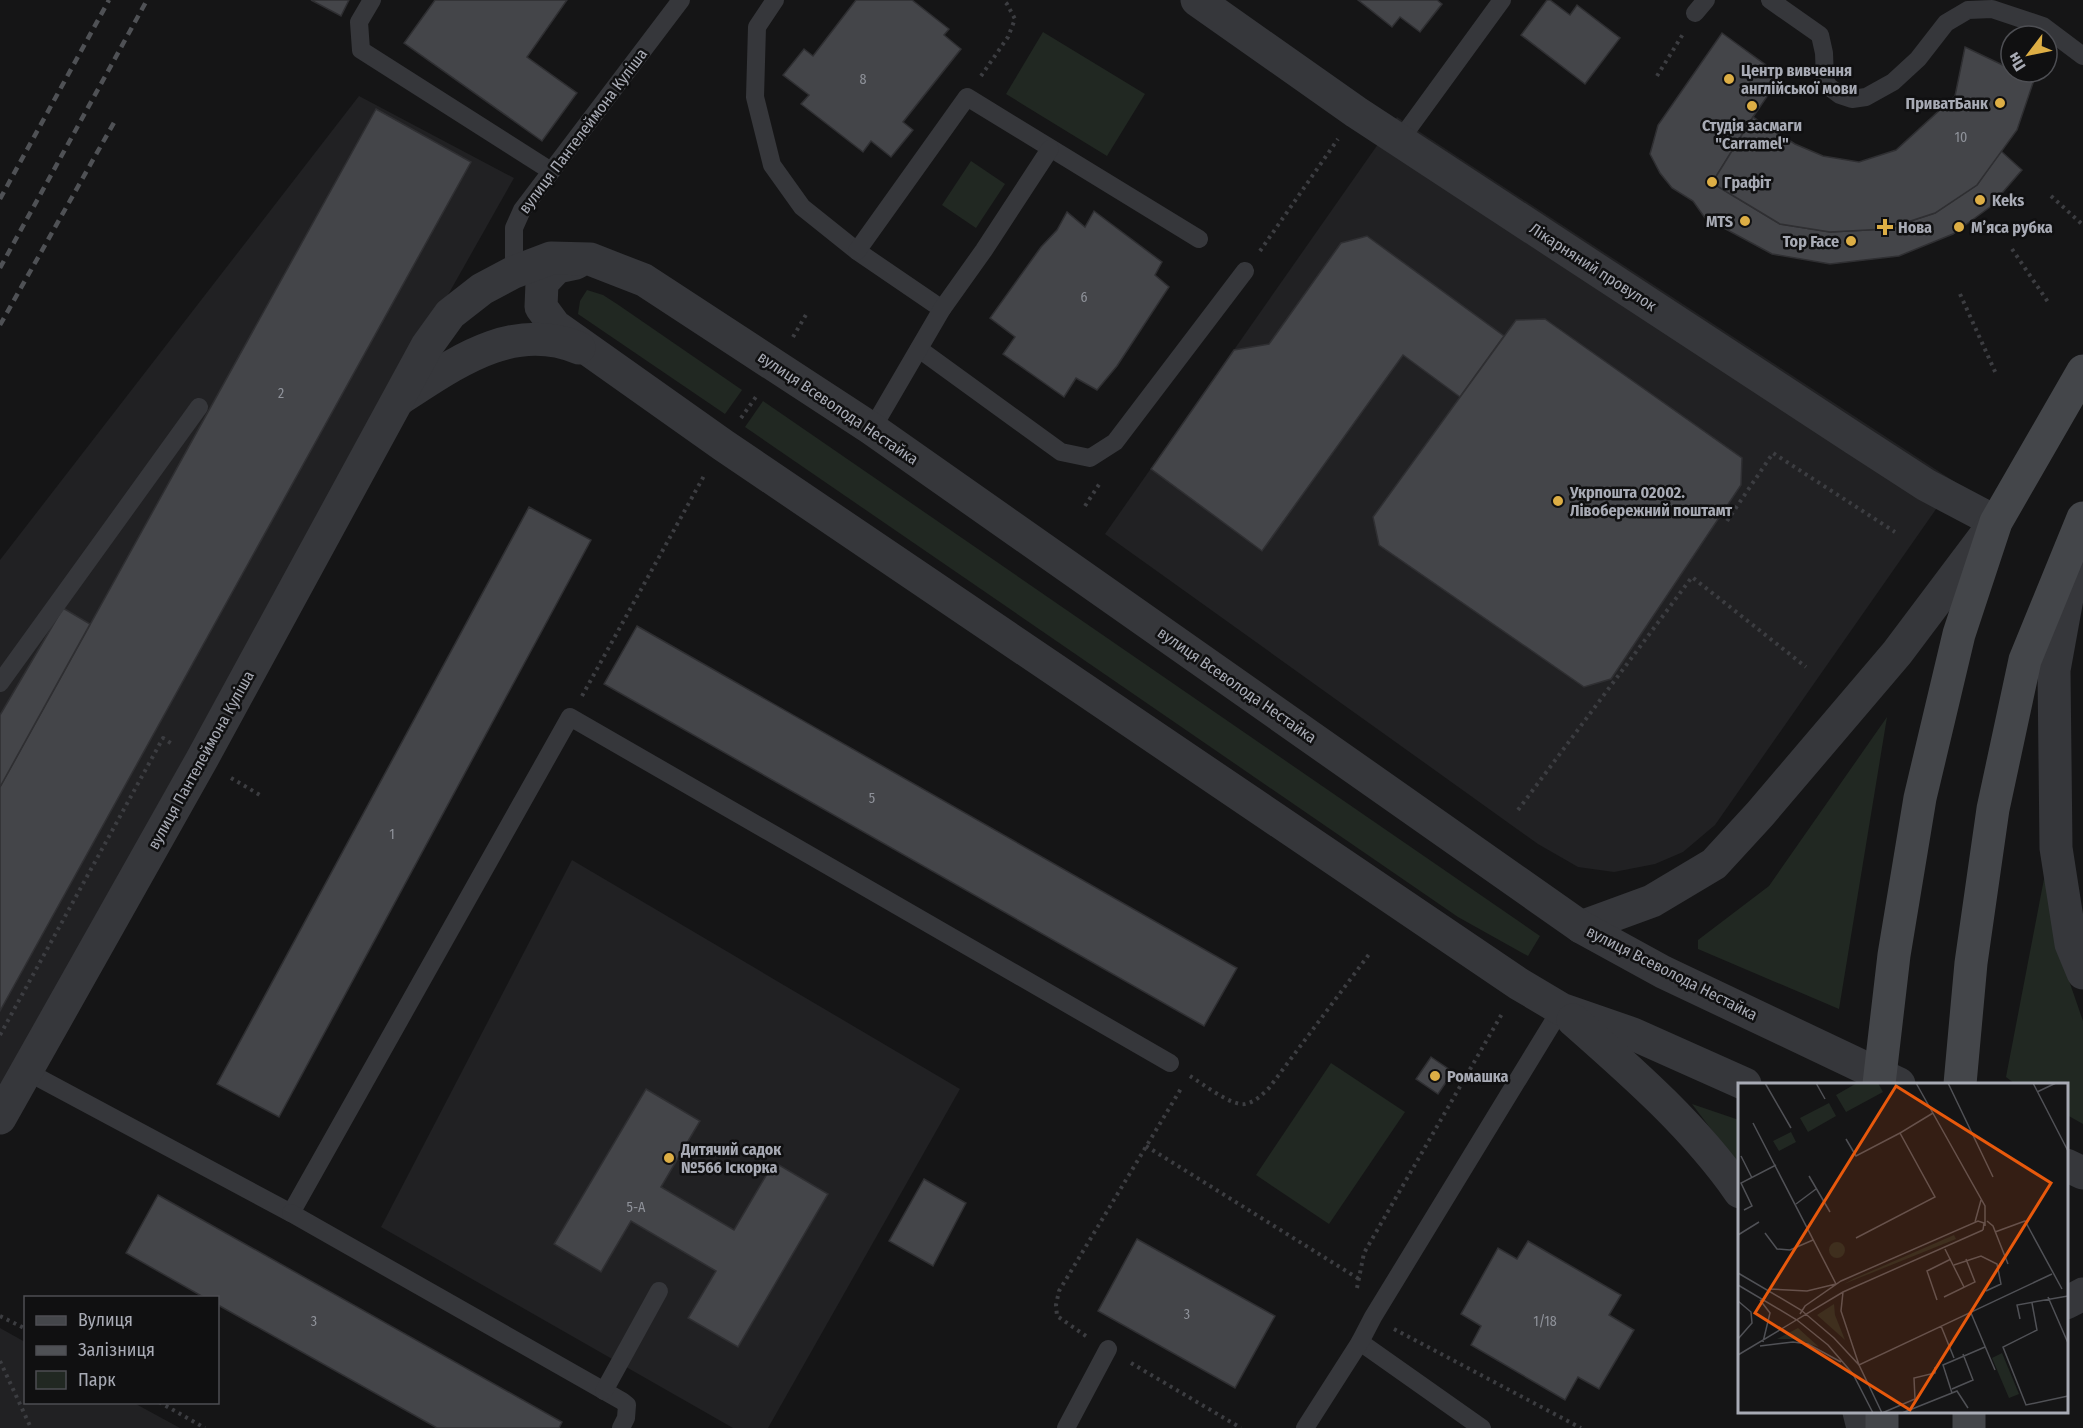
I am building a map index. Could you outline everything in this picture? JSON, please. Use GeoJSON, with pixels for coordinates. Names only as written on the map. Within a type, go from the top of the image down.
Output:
{"type":"FeatureCollection","features":[{"type":"Feature","properties":{"kind":"main road"},"geometry":{"type":"LineString","coordinates":[[1886,1081],[1894,955],[1920,798],[1959,634],[1996,522],[2083,371]]}},
{"type":"Feature","properties":{"kind":"main road"},"geometry":{"type":"LineString","coordinates":[[1960,1083],[1971,963],[1993,809],[2025,660],[2082,520]]}},
{"type":"Feature","properties":{"kind":"street","name":"Лікарняний провулок"},"geometry":{"type":"LineString","coordinates":[[1197,0],[1356,112],[1855,440],[1926,484],[1996,522]]}},
{"type":"Feature","properties":{"kind":"street","name":"вулиця Пантелеймона Куліша"},"geometry":{"type":"LineString","coordinates":[[0,1118],[201,761],[427,346],[450,315],[482,289],[514,272],[550,258],[590,259]]}},
{"type":"Feature","properties":{"kind":"street"},"geometry":{"type":"LineString","coordinates":[[590,259],[557,267],[542,283],[541,307],[555,326],[723,445],[1519,984],[1561,1009],[1641,1080],[1723,1168],[1738,1189]]}},
{"type":"Feature","properties":{"kind":"street","name":"вулиця Всеволода Нестайка"},"geometry":{"type":"LineString","coordinates":[[590,259],[644,280],[872,429],[1581,927],[1663,972],[1886,1081]]}},
{"type":"Feature","properties":{"kind":"street","name":"вулиця Пантелеймона Куліша"},"geometry":{"type":"LineString","coordinates":[[398,400],[464,358],[492,346],[530,340],[564,342],[595,355]]}},
{"type":"Feature","properties":{"kind":"street"},"geometry":{"type":"LineString","coordinates":[[2082,520],[2054,670],[2056,848],[2071,944],[2083,973]]}},
{"type":"Feature","properties":{"kind":"street"},"geometry":{"type":"LineString","coordinates":[[1581,927],[1652,901],[1714,864],[1760,814],[1897,653],[1996,522]]}},
{"type":"Feature","properties":{"kind":"street"},"geometry":{"type":"LineString","coordinates":[[1561,1009],[1633,1034],[1743,1083]]}},
{"type":"Feature","properties":{"kind":"street"},"geometry":{"type":"LineString","coordinates":[[2068,1166],[2083,1173]]}},
{"type":"Feature","properties":{"kind":"street"},"geometry":{"type":"LineString","coordinates":[[2068,1302],[2083,1294]]}},
{"type":"Feature","properties":{"kind":"street"},"geometry":{"type":"LineString","coordinates":[[1859,1413],[1863,1428]]}},
{"type":"Feature","properties":{"kind":"street"},"geometry":{"type":"LineString","coordinates":[[1982,1428],[1986,1413]]}},
{"type":"Feature","properties":{"kind":"lane"},"geometry":{"type":"LineString","coordinates":[[372,0],[359,22],[361,50],[551,171]]}},
{"type":"Feature","properties":{"kind":"lane","name":"вулиця Пантелеймона Куліша"},"geometry":{"type":"LineString","coordinates":[[514,272],[514,228],[522,210],[681,0]]}},
{"type":"Feature","properties":{"kind":"lane"},"geometry":{"type":"LineString","coordinates":[[775,0],[757,27],[755,97],[772,165],[802,207],[857,250],[942,309]]}},
{"type":"Feature","properties":{"kind":"lane"},"geometry":{"type":"LineString","coordinates":[[1400,140],[1502,0]]}},
{"type":"Feature","properties":{"kind":"lane"},"geometry":{"type":"LineString","coordinates":[[1770,0],[1820,35],[1824,53],[1825,79],[1828,86],[1840,95],[1852,99],[1866,97],[1893,82],[1918,59],[1946,23],[1968,10],[1992,9],[2043,26],[2083,56]]}},
{"type":"Feature","properties":{"kind":"lane"},"geometry":{"type":"LineString","coordinates":[[857,250],[967,97],[1199,239]]}},
{"type":"Feature","properties":{"kind":"lane"},"geometry":{"type":"LineString","coordinates":[[872,429],[942,309],[984,250],[1050,149]]}},
{"type":"Feature","properties":{"kind":"lane"},"geometry":{"type":"LineString","coordinates":[[919,349],[1060,452],[1090,458],[1115,442],[1245,271]]}},
{"type":"Feature","properties":{"kind":"lane"},"geometry":{"type":"LineString","coordinates":[[0,683],[200,407]]}},
{"type":"Feature","properties":{"kind":"lane"},"geometry":{"type":"LineString","coordinates":[[291,1213],[570,717],[1170,1063]]}},
{"type":"Feature","properties":{"kind":"lane"},"geometry":{"type":"LineString","coordinates":[[1305,1428],[1360,1342],[1372,1317],[1561,1009]]}},
{"type":"Feature","properties":{"kind":"lane"},"geometry":{"type":"LineString","coordinates":[[26,1071],[291,1213],[604,1391],[627,1405],[626,1418],[621,1428]]}},
{"type":"Feature","properties":{"kind":"lane"},"geometry":{"type":"LineString","coordinates":[[604,1391],[659,1292]]}},
{"type":"Feature","properties":{"kind":"lane"},"geometry":{"type":"LineString","coordinates":[[1360,1342],[1482,1428]]}},
{"type":"Feature","properties":{"kind":"lane"},"geometry":{"type":"LineString","coordinates":[[1066,1428],[1108,1349]]}},
{"type":"Feature","properties":{"kind":"path"},"geometry":{"type":"LineString","coordinates":[[967,97],[1008,37],[1015,19],[1003,0]]}},
{"type":"Feature","properties":{"kind":"path"},"geometry":{"type":"LineString","coordinates":[[1657,76],[1701,7]]}},
{"type":"Feature","properties":{"kind":"path"},"geometry":{"type":"LineString","coordinates":[[1245,271],[1356,112]]}},
{"type":"Feature","properties":{"kind":"path"},"geometry":{"type":"LineString","coordinates":[[2051,196],[2083,225]]}},
{"type":"Feature","properties":{"kind":"path"},"geometry":{"type":"LineString","coordinates":[[2012,249],[2048,303]]}},
{"type":"Feature","properties":{"kind":"path"},"geometry":{"type":"LineString","coordinates":[[1960,294],[1997,376]]}},
{"type":"Feature","properties":{"kind":"path"},"geometry":{"type":"LineString","coordinates":[[570,717],[685,507],[776,366],[807,313]]}},
{"type":"Feature","properties":{"kind":"path"},"geometry":{"type":"LineString","coordinates":[[1727,521],[1773,453],[1895,532]]}},
{"type":"Feature","properties":{"kind":"path"},"geometry":{"type":"LineString","coordinates":[[1518,810],[1692,577],[1806,667]]}},
{"type":"Feature","properties":{"kind":"path"},"geometry":{"type":"LineString","coordinates":[[0,1035],[163,738]]}},
{"type":"Feature","properties":{"kind":"path"},"geometry":{"type":"LineString","coordinates":[[1241,1428],[1068,1325],[1058,1316],[1056,1305],[1059,1291],[1190,1076],[1231,1101],[1244,1105],[1258,1099],[1269,1088],[1370,953]]}},
{"type":"Feature","properties":{"kind":"path"},"geometry":{"type":"LineString","coordinates":[[1357,1290],[1364,1253],[1519,984]]}},
{"type":"Feature","properties":{"kind":"path"},"geometry":{"type":"LineString","coordinates":[[1146,1146],[1359,1279]]}},
{"type":"Feature","properties":{"kind":"path"},"geometry":{"type":"LineString","coordinates":[[0,1316],[24,1328]]}},
{"type":"Feature","properties":{"kind":"path"},"geometry":{"type":"LineString","coordinates":[[1372,1317],[1581,1428]]}},
{"type":"Feature","properties":{"kind":"path"},"geometry":{"type":"LineString","coordinates":[[0,1361],[31,1428]]}},
{"type":"Feature","properties":{"kind":"path"},"geometry":{"type":"LineString","coordinates":[[163,1404],[205,1428]]}},
{"type":"Feature","properties":{"kind":"shaded area"},"geometry":{"type":"Polygon","coordinates":[[[359,96],[514,178],[0,1088],[0,560],[359,96]]]}},
{"type":"Feature","properties":{"kind":"shaded area"},"geometry":{"type":"Polygon","coordinates":[[[1397,117],[1955,482],[1715,825],[1683,852],[1655,864],[1614,872],[1578,867],[1538,844],[1105,534],[1397,117]]]}},
{"type":"Feature","properties":{"kind":"shaded area","name":"Дитячий садок №566 Іскорка"},"geometry":{"type":"Polygon","coordinates":[[[572,860],[960,1089],[768,1428],[733,1428],[381,1227],[572,860]]]}},
{"type":"Feature","properties":{"kind":"shaded area"},"geometry":{"type":"Polygon","coordinates":[[[0,1328],[24,1341],[24,1404],[136,1404],[180,1428],[0,1428],[0,1328]]]}},
{"type":"Feature","properties":{"kind":"green space"},"geometry":{"type":"Polygon","coordinates":[[[1043,32],[1145,94],[1107,156],[1006,94],[1043,32]]]}},
{"type":"Feature","properties":{"kind":"green space"},"geometry":{"type":"Polygon","coordinates":[[[971,161],[1005,184],[976,228],[942,205],[971,161]]]}},
{"type":"Feature","properties":{"kind":"green space"},"geometry":{"type":"Polygon","coordinates":[[[587,290],[603,295],[617,304],[742,390],[725,414],[578,314],[580,301],[587,290]]]}},
{"type":"Feature","properties":{"kind":"green space"},"geometry":{"type":"Polygon","coordinates":[[[763,401],[1540,936],[1528,956],[1458,917],[745,427],[763,401]]]}},
{"type":"Feature","properties":{"kind":"green space"},"geometry":{"type":"Polygon","coordinates":[[[1887,717],[1839,1009],[1698,949],[1698,940],[1769,886],[1887,717]]]}},
{"type":"Feature","properties":{"kind":"green space"},"geometry":{"type":"Polygon","coordinates":[[[2048,858],[2066,972],[2083,1021],[2083,1124],[2068,1116],[2068,1083],[2014,1083],[2006,1077],[2048,858]]]}},
{"type":"Feature","properties":{"kind":"green space"},"geometry":{"type":"Polygon","coordinates":[[[1331,1063],[1405,1112],[1329,1224],[1256,1175],[1331,1063]]]}},
{"type":"Feature","properties":{"kind":"green space"},"geometry":{"type":"Polygon","coordinates":[[[1692,1104],[1738,1120],[1738,1165],[1692,1104]]]}},
{"type":"Feature","properties":{"kind":"building"},"geometry":{"type":"Polygon","coordinates":[[[311,0],[349,0],[341,16],[311,0]]]}},
{"type":"Feature","properties":{"kind":"building"},"geometry":{"type":"Polygon","coordinates":[[[435,0],[567,0],[527,57],[577,93],[542,141],[404,43],[435,0]]]}},
{"type":"Feature","properties":{"kind":"building"},"geometry":{"type":"Polygon","coordinates":[[[856,0],[912,0],[949,29],[944,35],[961,49],[903,122],[913,130],[891,157],[871,141],[863,152],[801,104],[809,95],[783,75],[804,49],[813,56],[856,0]]]}},
{"type":"Feature","properties":{"kind":"building"},"geometry":{"type":"Polygon","coordinates":[[[1358,0],[1437,0],[1442,4],[1420,32],[1400,17],[1392,27],[1358,0]]]}},
{"type":"Feature","properties":{"kind":"building"},"geometry":{"type":"Polygon","coordinates":[[[1547,0],[1570,15],[1577,5],[1620,38],[1585,84],[1521,35],[1547,0]]]}},
{"type":"Feature","properties":{"kind":"building"},"geometry":{"type":"Polygon","coordinates":[[[1722,33],[1781,76],[1712,183],[1780,224],[1830,232],[1886,229],[1935,213],[1977,185],[2001,151],[2022,170],[1990,207],[1953,234],[1899,256],[1830,264],[1772,254],[1705,218],[1693,201],[1672,188],[1660,173],[1650,154],[1658,125],[1722,33]]]}},
{"type":"Feature","properties":{"kind":"building"},"geometry":{"type":"Polygon","coordinates":[[[1965,47],[1999,63],[1999,84],[2033,84],[2017,130],[1977,185],[1935,213],[1886,229],[1830,232],[1780,224],[1712,183],[1753,117],[1795,144],[1823,156],[1859,162],[1896,150],[1955,96],[1965,47]]]}},
{"type":"Feature","properties":{"kind":"building"},"geometry":{"type":"Polygon","coordinates":[[[376,109],[471,162],[0,1011],[0,787],[376,109]]]}},
{"type":"Feature","properties":{"kind":"building"},"geometry":{"type":"Polygon","coordinates":[[[1094,211],[1162,262],[1155,275],[1169,287],[1117,366],[1097,390],[1076,378],[1064,397],[1003,354],[1015,337],[990,318],[1041,247],[1057,230],[1067,212],[1085,227],[1094,211]]]}},
{"type":"Feature","properties":{"kind":"building"},"geometry":{"type":"Polygon","coordinates":[[[1367,236],[1504,336],[1460,397],[1403,355],[1262,551],[1151,469],[1234,350],[1269,344],[1341,243],[1367,236]]]}},
{"type":"Feature","properties":{"kind":"building","name":"Укрпошта 02002. Лівобережний поштамт"},"geometry":{"type":"Polygon","coordinates":[[[1545,319],[1742,458],[1741,485],[1611,679],[1584,687],[1379,545],[1373,517],[1516,320],[1545,319]]]}},
{"type":"Feature","properties":{"kind":"building"},"geometry":{"type":"Polygon","coordinates":[[[529,507],[591,540],[279,1117],[217,1084],[529,507]]]}},
{"type":"Feature","properties":{"kind":"building"},"geometry":{"type":"Polygon","coordinates":[[[63,608],[90,624],[0,787],[0,715],[63,608]]]}},
{"type":"Feature","properties":{"kind":"building"},"geometry":{"type":"Polygon","coordinates":[[[637,626],[1237,968],[1204,1026],[604,684],[637,626]]]}},
{"type":"Feature","properties":{"kind":"building","name":"Ромашка"},"geometry":{"type":"Polygon","coordinates":[[[1431,1057],[1453,1072],[1438,1094],[1416,1079],[1431,1057]]]}},
{"type":"Feature","properties":{"kind":"building"},"geometry":{"type":"Polygon","coordinates":[[[646,1089],[700,1121],[661,1187],[734,1230],[774,1162],[828,1194],[738,1347],[688,1318],[716,1271],[631,1221],[601,1272],[554,1244],[646,1089]]]}},
{"type":"Feature","properties":{"kind":"building"},"geometry":{"type":"Polygon","coordinates":[[[924,1179],[966,1203],[933,1266],[889,1241],[924,1179]]]}},
{"type":"Feature","properties":{"kind":"building"},"geometry":{"type":"Polygon","coordinates":[[[158,1195],[562,1422],[559,1428],[437,1428],[219,1306],[219,1296],[201,1296],[126,1253],[158,1195]]]}},
{"type":"Feature","properties":{"kind":"building"},"geometry":{"type":"Polygon","coordinates":[[[1137,1239],[1275,1316],[1235,1388],[1098,1311],[1137,1239]]]}},
{"type":"Feature","properties":{"kind":"building"},"geometry":{"type":"Polygon","coordinates":[[[1528,1241],[1621,1295],[1609,1315],[1634,1330],[1599,1389],[1578,1377],[1565,1400],[1471,1345],[1481,1326],[1461,1314],[1498,1248],[1517,1259],[1528,1241]]]}},
{"type":"Feature","properties":{"kind":"railway"},"geometry":{"type":"LineString","coordinates":[[0,199],[109,0]]}},
{"type":"Feature","properties":{"kind":"railway"},"geometry":{"type":"LineString","coordinates":[[0,268],[147,0]]}},
{"type":"Feature","properties":{"kind":"railway"},"geometry":{"type":"LineString","coordinates":[[0,325],[116,119]]}},
{"type":"Feature","properties":{"kind":"place","name":"Центр вивчення англійської мови"},"geometry":{"type":"Point","coordinates":[1729,79]}},
{"type":"Feature","properties":{"kind":"place","name":"ПриватБанк"},"geometry":{"type":"Point","coordinates":[2000,103]}},
{"type":"Feature","properties":{"kind":"place","name":"Студія засмаги \"Carramel\""},"geometry":{"type":"Point","coordinates":[1752,106]}},
{"type":"Feature","properties":{"kind":"place","name":"Графіт"},"geometry":{"type":"Point","coordinates":[1712,182]}},
{"type":"Feature","properties":{"kind":"place","name":"Keks"},"geometry":{"type":"Point","coordinates":[1980,200]}},
{"type":"Feature","properties":{"kind":"place","name":"MTS"},"geometry":{"type":"Point","coordinates":[1745,221]}},
{"type":"Feature","properties":{"kind":"place","name":"Нова"},"geometry":{"type":"Point","coordinates":[1885,227]}},
{"type":"Feature","properties":{"kind":"place","name":"Мʼяса рубка"},"geometry":{"type":"Point","coordinates":[1959,227]}},
{"type":"Feature","properties":{"kind":"place","name":"Top Face"},"geometry":{"type":"Point","coordinates":[1851,241]}},
{"type":"Feature","properties":{"kind":"place","name":"Укрпошта 02002. Лівобережний поштамт"},"geometry":{"type":"Point","coordinates":[1558,501]}},
{"type":"Feature","properties":{"kind":"place","name":"Ромашка"},"geometry":{"type":"Point","coordinates":[1435,1076]}},
{"type":"Feature","properties":{"kind":"place","name":"Дитячий садок №566 Іскорка"},"geometry":{"type":"Point","coordinates":[669,1158]}}]}
